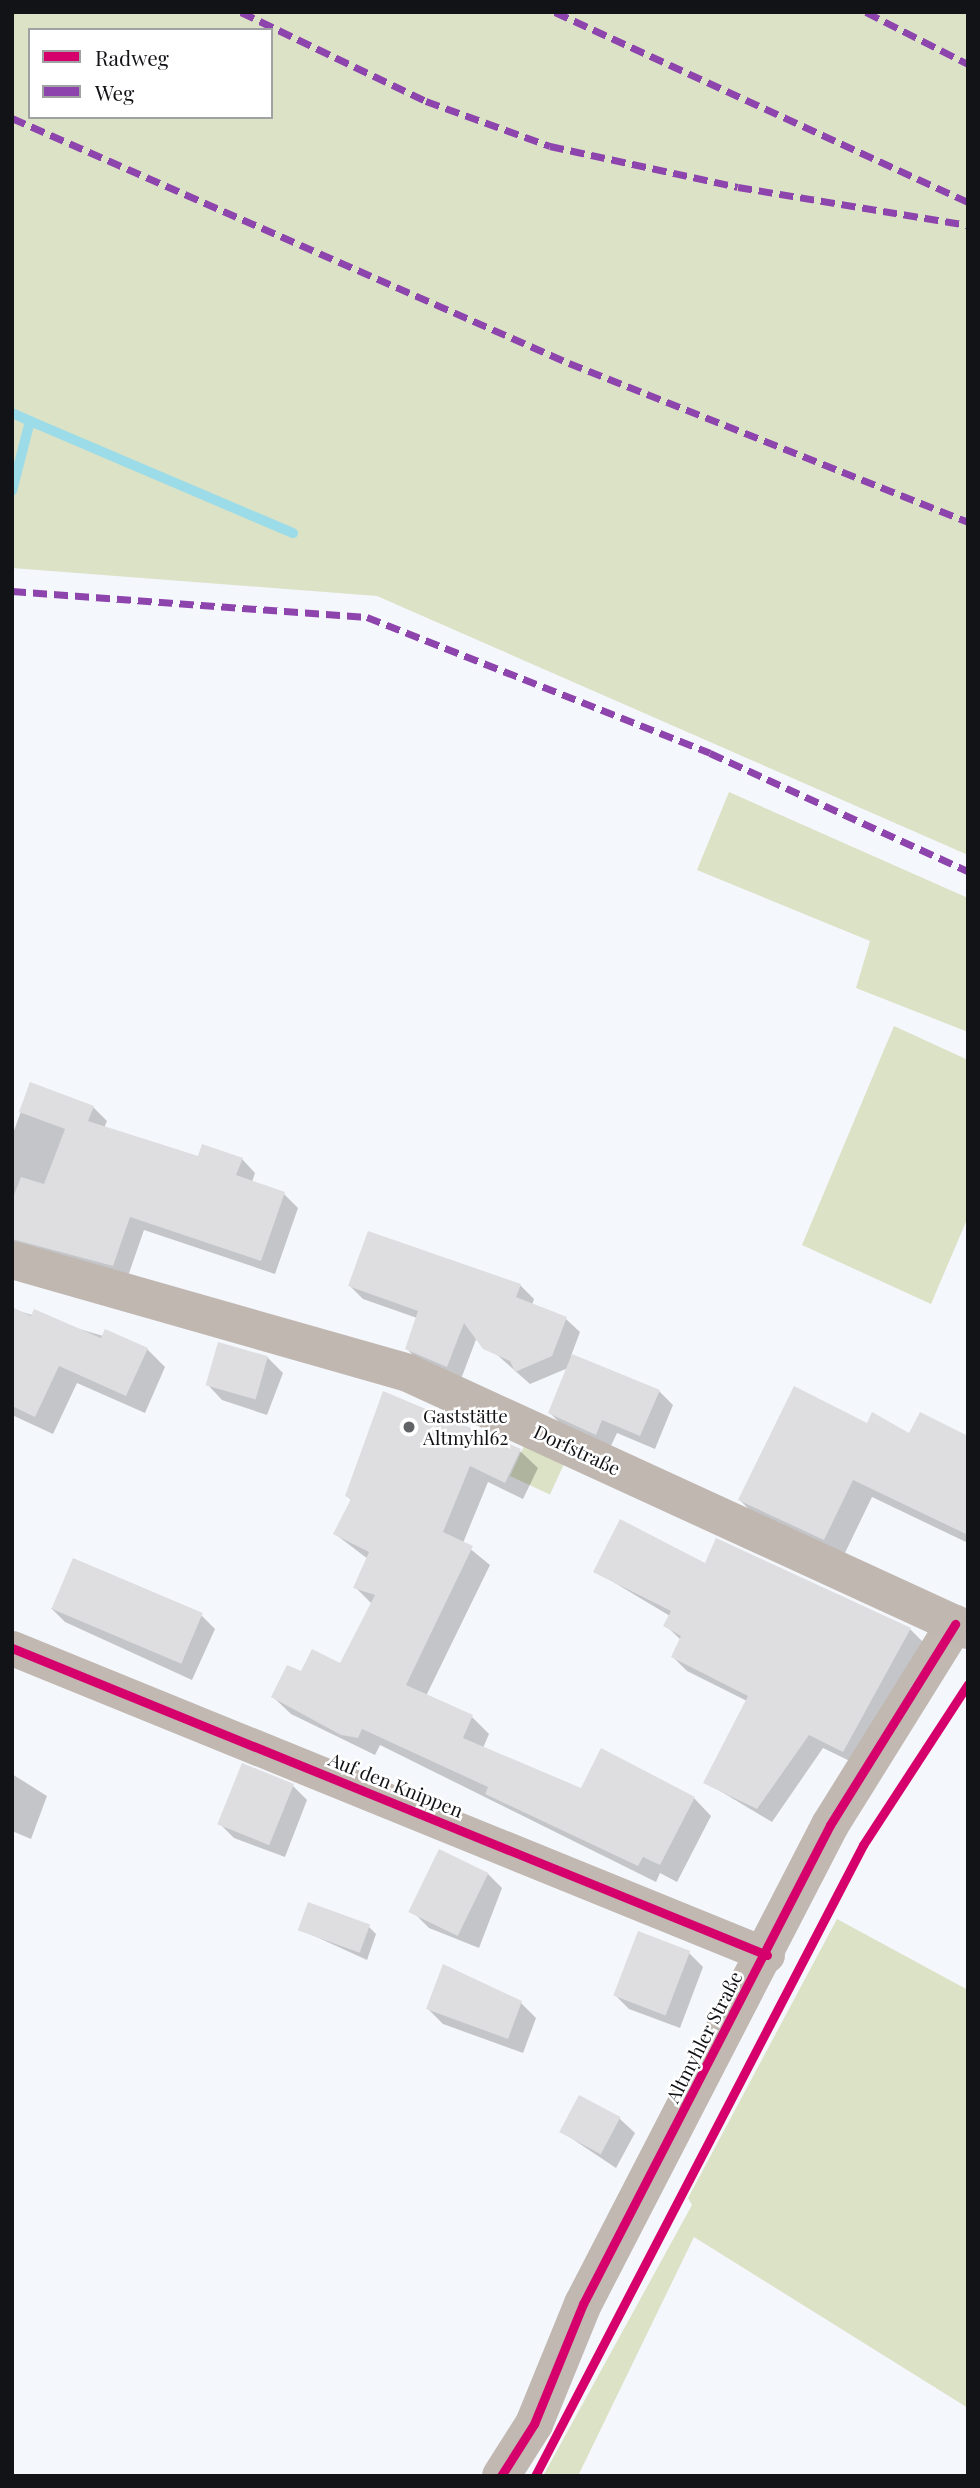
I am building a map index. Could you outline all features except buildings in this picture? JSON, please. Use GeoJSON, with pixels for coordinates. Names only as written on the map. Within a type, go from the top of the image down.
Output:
{"type":"FeatureCollection","features":[{"type":"Feature","properties":{"kind":"main road","name":"Dorfstraße"},"geometry":{"type":"LineString","coordinates":[[12,1260],[408,1373],[961,1627]]}},
{"type":"Feature","properties":{"kind":"street","name":"Altmyhler Straße"},"geometry":{"type":"LineString","coordinates":[[501,2476],[534,2424],[583,2304],[767,1955],[830,1825],[961,1627]]}},
{"type":"Feature","properties":{"kind":"street","name":"Auf den Knippen"},"geometry":{"type":"LineString","coordinates":[[12,1648],[767,1955]]}},
{"type":"Feature","properties":{"kind":"green space"},"geometry":{"type":"Polygon","coordinates":[[[12,12],[968,12],[968,855],[377,596],[12,568],[12,12]]]}},
{"type":"Feature","properties":{"kind":"green space"},"geometry":{"type":"Polygon","coordinates":[[[729,792],[968,898],[968,1032],[856,988],[870,941],[697,870],[729,792]]]}},
{"type":"Feature","properties":{"kind":"green space"},"geometry":{"type":"Polygon","coordinates":[[[894,1026],[968,1060],[968,1217],[931,1304],[802,1245],[894,1026]]]}},
{"type":"Feature","properties":{"kind":"green space"},"geometry":{"type":"Polygon","coordinates":[[[524,1446],[564,1465],[550,1495],[510,1476],[524,1446]]]}},
{"type":"Feature","properties":{"kind":"green space"},"geometry":{"type":"Polygon","coordinates":[[[837,1919],[968,1990],[968,2408],[694,2237],[578,2476],[543,2476],[692,2205],[688,2198],[837,1919]]]}},
{"type":"Feature","properties":{"kind":"waterway"},"geometry":{"type":"LineString","coordinates":[[12,413],[30,421],[12,491]]}},
{"type":"Feature","properties":{"kind":"waterway"},"geometry":{"type":"LineString","coordinates":[[30,421],[293,533]]}},
{"type":"Feature","properties":{"kind":"marked path"},"geometry":{"type":"LineString","coordinates":[[241,12],[426,101],[550,146],[738,187],[968,225]]}},
{"type":"Feature","properties":{"kind":"marked path"},"geometry":{"type":"LineString","coordinates":[[555,12],[968,202]]}},
{"type":"Feature","properties":{"kind":"marked path"},"geometry":{"type":"LineString","coordinates":[[866,12],[968,64]]}},
{"type":"Feature","properties":{"kind":"marked path"},"geometry":{"type":"LineString","coordinates":[[12,118],[569,363],[968,522]]}},
{"type":"Feature","properties":{"kind":"marked path"},"geometry":{"type":"LineString","coordinates":[[12,591],[367,617],[710,753],[968,871]]}},
{"type":"Feature","properties":{"kind":"cycle path"},"geometry":{"type":"LineString","coordinates":[[501,2476],[534,2424],[583,2304],[830,1825],[955,1624]]}},
{"type":"Feature","properties":{"kind":"cycle path"},"geometry":{"type":"LineString","coordinates":[[12,1648],[767,1955]]}},
{"type":"Feature","properties":{"kind":"cycle path"},"geometry":{"type":"LineString","coordinates":[[535,2476],[863,1845],[968,1684]]}},
{"type":"Feature","properties":{"kind":"place","name":"Gaststätte Altmyhl62"},"geometry":{"type":"Point","coordinates":[409,1427]}}]}
